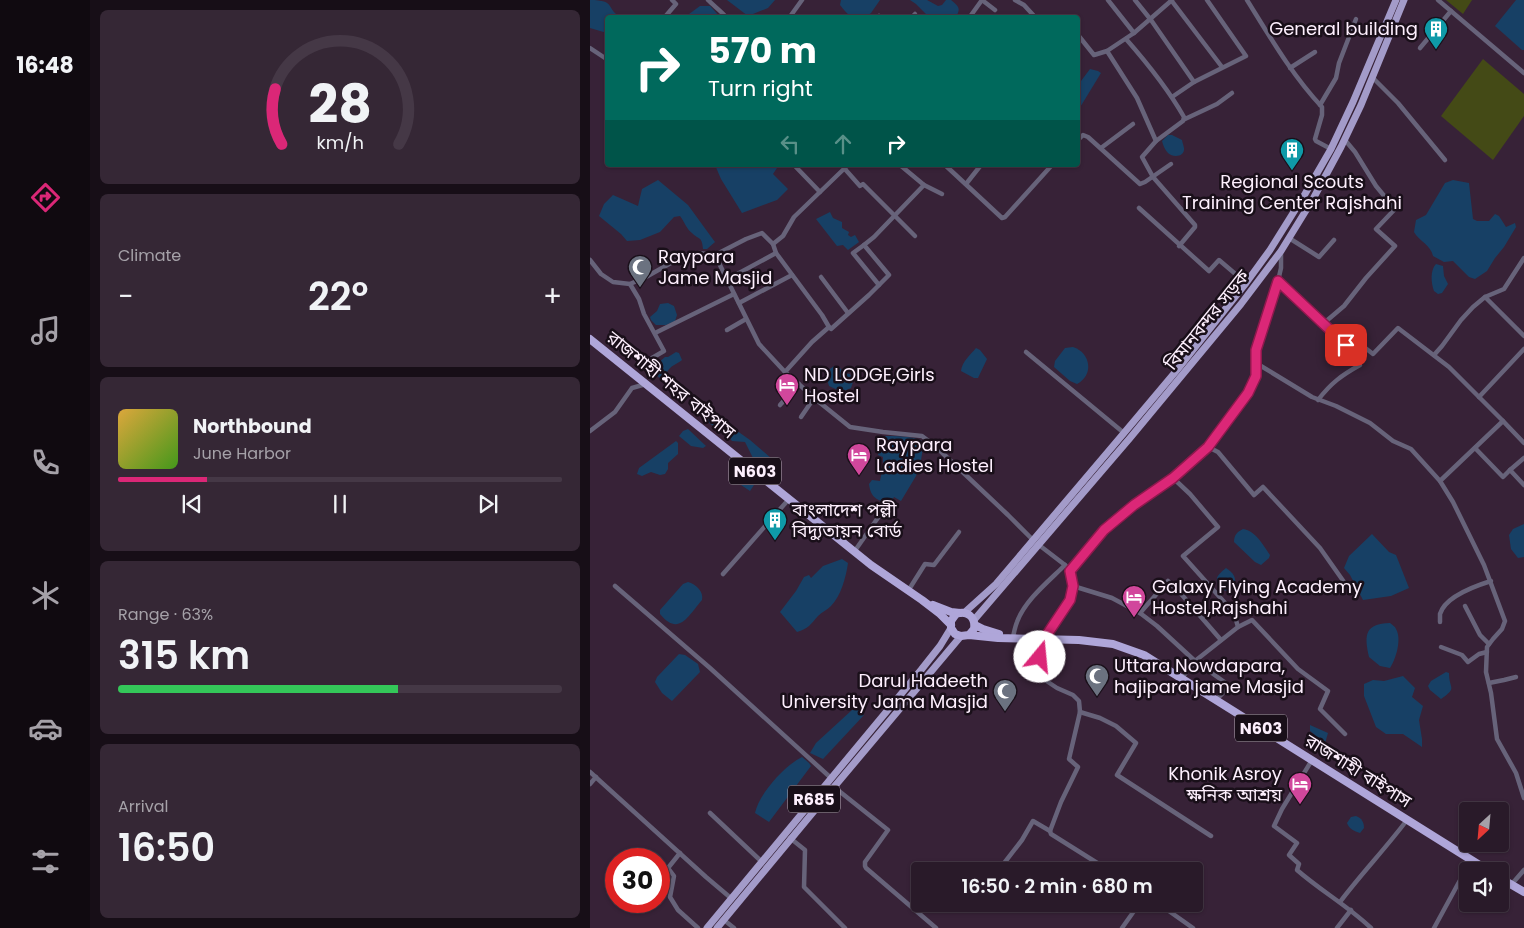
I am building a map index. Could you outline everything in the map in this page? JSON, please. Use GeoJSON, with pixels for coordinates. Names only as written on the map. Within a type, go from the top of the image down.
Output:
{"type":"FeatureCollection","features":[{"type":"Feature","properties":{"kind":"highway","name":"রাজশাহী শহর বাইপাস"},"geometry":{"type":"LineString","coordinates":[[590,339],[854,552],[922,600]]}},
{"type":"Feature","properties":{"kind":"highway","name":"N603"},"geometry":{"type":"LineString","coordinates":[[922,600],[951,612],[971,615],[975,622],[990,632],[1014,638]]}},
{"type":"Feature","properties":{"kind":"highway","name":"N603"},"geometry":{"type":"LineString","coordinates":[[922,600],[951,626],[955,634],[1014,638]]}},
{"type":"Feature","properties":{"kind":"highway"},"geometry":{"type":"LineString","coordinates":[[951,626],[953,618],[963,613]]}},
{"type":"Feature","properties":{"kind":"highway"},"geometry":{"type":"LineString","coordinates":[[965,636],[972,632],[975,622]]}},
{"type":"Feature","properties":{"kind":"highway","name":"রাজশাহী বাইপাস"},"geometry":{"type":"LineString","coordinates":[[1014,638],[1078,640],[1113,644],[1144,655],[1473,862]]}},
{"type":"Feature","properties":{"kind":"highway"},"geometry":{"type":"LineString","coordinates":[[1511,885],[1524,892]]}},
{"type":"Feature","properties":{"kind":"main road","name":"বিমানবন্দর সড়ক"},"geometry":{"type":"LineString","coordinates":[[975,622],[1124,433],[1246,284],[1281,233],[1331,149],[1354,102],[1396,0]]}},
{"type":"Feature","properties":{"kind":"main road","name":"বিমানবন্দর সড়ক"},"geometry":{"type":"LineString","coordinates":[[963,613],[996,584],[1036,543],[1241,304],[1281,251],[1313,199],[1345,140],[1404,0]]}},
{"type":"Feature","properties":{"kind":"main road","name":"R685"},"geometry":{"type":"LineString","coordinates":[[718,928],[831,778],[940,646],[951,626]]}},
{"type":"Feature","properties":{"kind":"main road","name":"R685"},"geometry":{"type":"LineString","coordinates":[[707,928],[762,862],[834,787],[965,636]]}},
{"type":"Feature","properties":{"kind":"street"},"geometry":{"type":"LineString","coordinates":[[667,15],[676,4],[672,0]]}},
{"type":"Feature","properties":{"kind":"street"},"geometry":{"type":"LineString","coordinates":[[708,0],[724,15]]}},
{"type":"Feature","properties":{"kind":"street"},"geometry":{"type":"LineString","coordinates":[[791,15],[802,0]]}},
{"type":"Feature","properties":{"kind":"street"},"geometry":{"type":"LineString","coordinates":[[971,15],[982,0],[995,10]]}},
{"type":"Feature","properties":{"kind":"street"},"geometry":{"type":"LineString","coordinates":[[1014,0],[1024,5],[1033,15]]}},
{"type":"Feature","properties":{"kind":"street"},"geometry":{"type":"LineString","coordinates":[[1108,0],[1134,33]]}},
{"type":"Feature","properties":{"kind":"street"},"geometry":{"type":"LineString","coordinates":[[1135,0],[1194,82]]}},
{"type":"Feature","properties":{"kind":"street"},"geometry":{"type":"LineString","coordinates":[[1080,38],[1094,55],[1107,52],[1151,20],[1172,0],[1222,67]]}},
{"type":"Feature","properties":{"kind":"street"},"geometry":{"type":"LineString","coordinates":[[1172,97],[1194,82],[1246,56],[1207,0]]}},
{"type":"Feature","properties":{"kind":"street"},"geometry":{"type":"LineString","coordinates":[[1247,0],[1290,68],[1320,105],[1322,115],[1315,139],[1331,149]]}},
{"type":"Feature","properties":{"kind":"street"},"geometry":{"type":"LineString","coordinates":[[1438,0],[1524,73]]}},
{"type":"Feature","properties":{"kind":"street"},"geometry":{"type":"LineString","coordinates":[[1420,48],[1451,11]]}},
{"type":"Feature","properties":{"kind":"street"},"geometry":{"type":"LineString","coordinates":[[1320,105],[1336,78],[1339,63],[1356,19]]}},
{"type":"Feature","properties":{"kind":"street"},"geometry":{"type":"LineString","coordinates":[[1126,39],[1146,61],[1172,97],[1184,119]]}},
{"type":"Feature","properties":{"kind":"street"},"geometry":{"type":"LineString","coordinates":[[590,48],[605,58]]}},
{"type":"Feature","properties":{"kind":"street"},"geometry":{"type":"LineString","coordinates":[[1107,52],[1137,98],[1156,141]]}},
{"type":"Feature","properties":{"kind":"street"},"geometry":{"type":"LineString","coordinates":[[1290,68],[1314,52]]}},
{"type":"Feature","properties":{"kind":"street"},"geometry":{"type":"LineString","coordinates":[[1372,77],[1398,103],[1445,160]]}},
{"type":"Feature","properties":{"kind":"street"},"geometry":{"type":"LineString","coordinates":[[1179,246],[1195,225],[1153,177],[1142,157],[1156,141],[1184,119],[1217,104],[1232,93]]}},
{"type":"Feature","properties":{"kind":"street"},"geometry":{"type":"LineString","coordinates":[[1101,148],[1133,124]]}},
{"type":"Feature","properties":{"kind":"street"},"geometry":{"type":"LineString","coordinates":[[1080,139],[1085,135],[1140,184],[1143,184],[1171,164]]}},
{"type":"Feature","properties":{"kind":"street"},"geometry":{"type":"LineString","coordinates":[[1324,323],[1344,306],[1395,246],[1376,229],[1395,209],[1376,186],[1355,152],[1345,140]]}},
{"type":"Feature","properties":{"kind":"street"},"geometry":{"type":"LineString","coordinates":[[796,167],[820,192]]}},
{"type":"Feature","properties":{"kind":"street"},"geometry":{"type":"LineString","coordinates":[[773,244],[783,236],[794,217],[845,167]]}},
{"type":"Feature","properties":{"kind":"street"},"geometry":{"type":"LineString","coordinates":[[847,167],[860,186],[863,184],[915,236]]}},
{"type":"Feature","properties":{"kind":"street"},"geometry":{"type":"LineString","coordinates":[[902,167],[924,185],[942,194]]}},
{"type":"Feature","properties":{"kind":"street"},"geometry":{"type":"LineString","coordinates":[[947,167],[999,216],[1004,218],[1050,167]]}},
{"type":"Feature","properties":{"kind":"street"},"geometry":{"type":"LineString","coordinates":[[966,184],[979,167]]}},
{"type":"Feature","properties":{"kind":"street"},"geometry":{"type":"LineString","coordinates":[[879,284],[853,254],[874,237],[924,185]]}},
{"type":"Feature","properties":{"kind":"street"},"geometry":{"type":"LineString","coordinates":[[1140,208],[1179,246],[1209,271],[1219,260],[1246,284]]}},
{"type":"Feature","properties":{"kind":"street"},"geometry":{"type":"LineString","coordinates":[[590,260],[601,274],[613,282],[630,284],[688,256],[699,253],[716,255],[762,233],[773,244],[776,253],[829,327]]}},
{"type":"Feature","properties":{"kind":"street"},"geometry":{"type":"LineString","coordinates":[[1289,238],[1319,257],[1334,240]]}},
{"type":"Feature","properties":{"kind":"street"},"geometry":{"type":"LineString","coordinates":[[785,372],[812,342],[829,327],[831,329],[889,275],[864,245]]}},
{"type":"Feature","properties":{"kind":"street"},"geometry":{"type":"LineString","coordinates":[[1070,571],[1104,530],[1134,505],[1173,478],[1208,447],[1248,393],[1256,376],[1256,350],[1278,281],[1281,268],[1281,251]]}},
{"type":"Feature","properties":{"kind":"street"},"geometry":{"type":"LineString","coordinates":[[728,278],[776,253]]}},
{"type":"Feature","properties":{"kind":"street"},"geometry":{"type":"LineString","coordinates":[[716,255],[759,344],[785,372],[814,398],[850,427],[922,436],[934,444],[1036,543],[1070,571],[1073,586],[1070,600],[1044,639],[1040,657],[1040,668],[1045,680],[1057,688],[1072,694],[1079,701],[1080,712],[1069,759],[1078,767],[1061,802],[1050,831]]}},
{"type":"Feature","properties":{"kind":"street"},"geometry":{"type":"LineString","coordinates":[[1434,355],[1461,320],[1485,297],[1504,289],[1524,258]]}},
{"type":"Feature","properties":{"kind":"street"},"geometry":{"type":"LineString","coordinates":[[739,303],[792,275]]}},
{"type":"Feature","properties":{"kind":"street"},"geometry":{"type":"LineString","coordinates":[[820,277],[848,313]]}},
{"type":"Feature","properties":{"kind":"street"},"geometry":{"type":"LineString","coordinates":[[1278,281],[1357,356],[1364,347],[1372,354],[1398,328],[1454,371],[1524,443]]}},
{"type":"Feature","properties":{"kind":"street"},"geometry":{"type":"LineString","coordinates":[[630,284],[664,351],[652,358]]}},
{"type":"Feature","properties":{"kind":"street"},"geometry":{"type":"LineString","coordinates":[[655,334],[734,294]]}},
{"type":"Feature","properties":{"kind":"street"},"geometry":{"type":"LineString","coordinates":[[1485,297],[1524,336]]}},
{"type":"Feature","properties":{"kind":"street"},"geometry":{"type":"LineString","coordinates":[[727,330],[746,319]]}},
{"type":"Feature","properties":{"kind":"street"},"geometry":{"type":"LineString","coordinates":[[1479,397],[1524,348]]}},
{"type":"Feature","properties":{"kind":"street"},"geometry":{"type":"LineString","coordinates":[[1026,352],[1124,433]]}},
{"type":"Feature","properties":{"kind":"street"},"geometry":{"type":"LineString","coordinates":[[1256,363],[1312,398],[1336,406],[1370,423],[1394,441],[1411,449],[1440,481],[1454,502],[1484,565],[1505,621],[1502,629],[1489,644],[1486,672],[1497,739],[1516,773],[1524,798]]}},
{"type":"Feature","properties":{"kind":"street"},"geometry":{"type":"LineString","coordinates":[[1318,400],[1329,386],[1360,365]]}},
{"type":"Feature","properties":{"kind":"street"},"geometry":{"type":"LineString","coordinates":[[590,430],[616,412],[632,388],[646,384]]}},
{"type":"Feature","properties":{"kind":"street"},"geometry":{"type":"LineString","coordinates":[[780,404],[799,384]]}},
{"type":"Feature","properties":{"kind":"street"},"geometry":{"type":"LineString","coordinates":[[801,417],[814,398]]}},
{"type":"Feature","properties":{"kind":"street"},"geometry":{"type":"LineString","coordinates":[[1440,481],[1503,421]]}},
{"type":"Feature","properties":{"kind":"street"},"geometry":{"type":"LineString","coordinates":[[1208,447],[1218,452],[1254,494],[1263,487],[1320,548],[1344,582]]}},
{"type":"Feature","properties":{"kind":"street"},"geometry":{"type":"LineString","coordinates":[[1475,448],[1503,477],[1524,458]]}},
{"type":"Feature","properties":{"kind":"street"},"geometry":{"type":"LineString","coordinates":[[1510,470],[1524,485]]}},
{"type":"Feature","properties":{"kind":"street"},"geometry":{"type":"LineString","coordinates":[[1173,478],[1190,494],[1218,527],[1184,556],[1234,613],[1238,626]]}},
{"type":"Feature","properties":{"kind":"street"},"geometry":{"type":"LineString","coordinates":[[723,574],[789,499]]}},
{"type":"Feature","properties":{"kind":"street"},"geometry":{"type":"LineString","coordinates":[[854,552],[882,512]]}},
{"type":"Feature","properties":{"kind":"street"},"geometry":{"type":"LineString","coordinates":[[908,590],[925,564],[934,564],[960,532]]}},
{"type":"Feature","properties":{"kind":"street"},"geometry":{"type":"LineString","coordinates":[[1014,638],[1016,623],[1022,611],[1043,586],[1065,565]]}},
{"type":"Feature","properties":{"kind":"street"},"geometry":{"type":"LineString","coordinates":[[1140,613],[1168,581],[1221,640]]}},
{"type":"Feature","properties":{"kind":"street"},"geometry":{"type":"LineString","coordinates":[[1440,622],[1440,613],[1450,600],[1472,587],[1490,581]]}},
{"type":"Feature","properties":{"kind":"street"},"geometry":{"type":"LineString","coordinates":[[616,586],[831,778]]}},
{"type":"Feature","properties":{"kind":"street"},"geometry":{"type":"LineString","coordinates":[[1073,586],[1112,598],[1140,613],[1157,626],[1195,661],[1230,686],[1216,700]]}},
{"type":"Feature","properties":{"kind":"street"},"geometry":{"type":"LineString","coordinates":[[1464,606],[1480,635],[1489,644]]}},
{"type":"Feature","properties":{"kind":"street"},"geometry":{"type":"LineString","coordinates":[[1182,678],[1195,661],[1238,626],[1252,620],[1298,669],[1328,691],[1320,710],[1345,734]]}},
{"type":"Feature","properties":{"kind":"street"},"geometry":{"type":"LineString","coordinates":[[1441,646],[1462,655],[1468,662],[1479,654],[1487,652]]}},
{"type":"Feature","properties":{"kind":"street"},"geometry":{"type":"LineString","coordinates":[[1489,682],[1516,677]]}},
{"type":"Feature","properties":{"kind":"street"},"geometry":{"type":"LineString","coordinates":[[1080,712],[1100,718],[1116,726],[1136,742],[1117,775],[1212,836]]}},
{"type":"Feature","properties":{"kind":"street"},"geometry":{"type":"LineString","coordinates":[[1312,760],[1282,809],[1274,826],[1297,843],[1289,855],[1300,864],[1298,870],[1351,910],[1371,928]]}},
{"type":"Feature","properties":{"kind":"street"},"geometry":{"type":"LineString","coordinates":[[590,772],[732,899]]}},
{"type":"Feature","properties":{"kind":"street"},"geometry":{"type":"LineString","coordinates":[[590,784],[596,777]]}},
{"type":"Feature","properties":{"kind":"street"},"geometry":{"type":"LineString","coordinates":[[834,787],[888,830],[864,866],[936,928]]}},
{"type":"Feature","properties":{"kind":"street"},"geometry":{"type":"LineString","coordinates":[[710,813],[762,862]]}},
{"type":"Feature","properties":{"kind":"street"},"geometry":{"type":"LineString","coordinates":[[1340,902],[1407,820]]}},
{"type":"Feature","properties":{"kind":"street"},"geometry":{"type":"LineString","coordinates":[[1005,862],[1022,840],[1033,821],[1096,862]]}},
{"type":"Feature","properties":{"kind":"street"},"geometry":{"type":"LineString","coordinates":[[788,836],[805,850],[804,887],[845,928]]}},
{"type":"Feature","properties":{"kind":"street"},"geometry":{"type":"LineString","coordinates":[[680,853],[668,868],[674,876],[670,897],[678,910],[698,928]]}},
{"type":"Feature","properties":{"kind":"street"},"geometry":{"type":"LineString","coordinates":[[1434,928],[1470,860]]}},
{"type":"Feature","properties":{"kind":"street"},"geometry":{"type":"LineString","coordinates":[[1511,885],[1524,870]]}},
{"type":"Feature","properties":{"kind":"street"},"geometry":{"type":"LineString","coordinates":[[1337,928],[1351,910]]}},
{"type":"Feature","properties":{"kind":"street"},"geometry":{"type":"LineString","coordinates":[[1122,928],[1133,912]]}},
{"type":"Feature","properties":{"kind":"street"},"geometry":{"type":"LineString","coordinates":[[1170,912],[1193,928]]}},
{"type":"Feature","properties":{"kind":"street"},"geometry":{"type":"LineString","coordinates":[[724,920],[734,928]]}},
{"type":"Feature","properties":{"kind":"green space"},"geometry":{"type":"Polygon","coordinates":[[[1446,0],[1472,0],[1463,14],[1446,0]]]}},
{"type":"Feature","properties":{"kind":"green space"},"geometry":{"type":"Polygon","coordinates":[[[1483,59],[1524,94],[1524,116],[1493,160],[1441,116],[1483,59]]]}},
{"type":"Feature","properties":{"kind":"water"},"geometry":{"type":"Polygon","coordinates":[[[590,0],[607,3],[618,15],[605,15],[605,32],[590,28],[590,0]]]}},
{"type":"Feature","properties":{"kind":"water"},"geometry":{"type":"Polygon","coordinates":[[[727,0],[775,0],[768,8],[747,15],[727,0]]]}},
{"type":"Feature","properties":{"kind":"water"},"geometry":{"type":"Polygon","coordinates":[[[841,0],[880,0],[868,15],[850,15],[840,5],[841,0]]]}},
{"type":"Feature","properties":{"kind":"water"},"geometry":{"type":"Polygon","coordinates":[[[910,0],[927,0],[938,6],[942,5],[946,0],[951,0],[959,10],[957,15],[927,15],[910,0]]]}},
{"type":"Feature","properties":{"kind":"water"},"geometry":{"type":"Polygon","coordinates":[[[1516,0],[1524,0],[1524,50],[1495,26],[1516,0]]]}},
{"type":"Feature","properties":{"kind":"water"},"geometry":{"type":"Polygon","coordinates":[[[700,6],[710,6],[718,15],[688,15],[700,6]]]}},
{"type":"Feature","properties":{"kind":"water"},"geometry":{"type":"Polygon","coordinates":[[[1090,69],[1101,73],[1080,107],[1080,82],[1090,69]]]}},
{"type":"Feature","properties":{"kind":"water"},"geometry":{"type":"Polygon","coordinates":[[[1168,135],[1182,140],[1184,151],[1181,155],[1173,156],[1166,150],[1162,141],[1168,135]]]}},
{"type":"Feature","properties":{"kind":"water"},"geometry":{"type":"Polygon","coordinates":[[[716,167],[776,167],[777,168],[773,174],[788,189],[777,200],[742,213],[716,167]]]}},
{"type":"Feature","properties":{"kind":"water"},"geometry":{"type":"Polygon","coordinates":[[[658,180],[688,205],[715,242],[707,249],[703,249],[701,240],[689,230],[680,216],[674,217],[660,232],[640,240],[627,241],[599,216],[604,204],[613,195],[638,206],[642,189],[658,180]]]}},
{"type":"Feature","properties":{"kind":"water"},"geometry":{"type":"Polygon","coordinates":[[[1453,180],[1469,183],[1473,219],[1489,221],[1495,214],[1499,216],[1506,227],[1515,223],[1516,227],[1487,271],[1475,279],[1469,277],[1453,261],[1444,262],[1433,256],[1430,249],[1414,232],[1416,220],[1426,215],[1445,183],[1453,180]]]}},
{"type":"Feature","properties":{"kind":"water"},"geometry":{"type":"Polygon","coordinates":[[[830,212],[833,218],[842,222],[842,228],[849,232],[848,235],[851,237],[855,235],[859,242],[848,250],[843,245],[837,246],[816,219],[830,212]]]}},
{"type":"Feature","properties":{"kind":"water"},"geometry":{"type":"Polygon","coordinates":[[[1436,264],[1443,266],[1444,276],[1448,284],[1442,293],[1438,294],[1434,291],[1432,281],[1432,273],[1436,264]]]}},
{"type":"Feature","properties":{"kind":"water"},"geometry":{"type":"Polygon","coordinates":[[[668,303],[674,306],[677,315],[675,321],[666,325],[656,325],[650,317],[657,311],[660,304],[668,303]]]}},
{"type":"Feature","properties":{"kind":"water"},"geometry":{"type":"Polygon","coordinates":[[[1073,347],[1084,354],[1088,364],[1086,375],[1077,384],[1070,381],[1054,367],[1055,361],[1065,348],[1073,347]]]}},
{"type":"Feature","properties":{"kind":"water"},"geometry":{"type":"Polygon","coordinates":[[[976,348],[987,359],[978,378],[974,378],[961,371],[965,362],[976,348]]]}},
{"type":"Feature","properties":{"kind":"water"},"geometry":{"type":"Polygon","coordinates":[[[676,352],[679,353],[682,360],[667,372],[682,387],[681,393],[650,370],[665,357],[676,352]]]}},
{"type":"Feature","properties":{"kind":"water"},"geometry":{"type":"Polygon","coordinates":[[[834,366],[840,368],[844,373],[850,374],[853,382],[851,388],[842,392],[829,386],[826,376],[827,371],[834,366]]]}},
{"type":"Feature","properties":{"kind":"water"},"geometry":{"type":"Polygon","coordinates":[[[708,414],[713,414],[750,440],[772,459],[764,466],[755,462],[745,442],[732,441],[705,419],[708,414]]]}},
{"type":"Feature","properties":{"kind":"water"},"geometry":{"type":"Polygon","coordinates":[[[688,429],[706,446],[703,448],[691,446],[679,436],[688,429]]]}},
{"type":"Feature","properties":{"kind":"water"},"geometry":{"type":"Polygon","coordinates":[[[878,436],[908,437],[924,442],[920,466],[916,476],[901,501],[894,497],[889,506],[873,496],[869,484],[872,480],[880,481],[883,466],[883,457],[878,455],[878,436]]]}},
{"type":"Feature","properties":{"kind":"water"},"geometry":{"type":"Polygon","coordinates":[[[676,441],[678,443],[678,454],[668,463],[668,469],[665,474],[660,475],[651,472],[642,476],[637,474],[639,468],[676,441]]]}},
{"type":"Feature","properties":{"kind":"water"},"geometry":{"type":"Polygon","coordinates":[[[741,473],[750,478],[754,485],[750,491],[735,481],[736,476],[741,473]]]}},
{"type":"Feature","properties":{"kind":"water"},"geometry":{"type":"Polygon","coordinates":[[[1524,524],[1524,557],[1518,558],[1511,549],[1509,535],[1513,529],[1524,524]]]}},
{"type":"Feature","properties":{"kind":"water"},"geometry":{"type":"Polygon","coordinates":[[[1243,529],[1252,532],[1270,555],[1261,565],[1255,562],[1234,542],[1236,534],[1243,529]]]}},
{"type":"Feature","properties":{"kind":"water"},"geometry":{"type":"Polygon","coordinates":[[[1372,534],[1389,552],[1396,555],[1409,588],[1391,596],[1363,600],[1350,575],[1344,568],[1349,556],[1372,534]]]}},
{"type":"Feature","properties":{"kind":"water"},"geometry":{"type":"Polygon","coordinates":[[[842,559],[848,563],[840,592],[835,602],[809,626],[797,632],[780,612],[804,577],[809,575],[811,578],[823,566],[842,559]]]}},
{"type":"Feature","properties":{"kind":"water"},"geometry":{"type":"Polygon","coordinates":[[[1226,568],[1235,579],[1235,585],[1228,591],[1223,590],[1217,581],[1220,573],[1226,568]]]}},
{"type":"Feature","properties":{"kind":"water"},"geometry":{"type":"Polygon","coordinates":[[[688,582],[699,589],[702,594],[702,600],[688,618],[678,624],[673,624],[660,614],[660,610],[683,584],[688,582]]]}},
{"type":"Feature","properties":{"kind":"water"},"geometry":{"type":"Polygon","coordinates":[[[1390,623],[1396,628],[1398,633],[1398,643],[1390,668],[1380,666],[1369,657],[1367,636],[1371,628],[1390,623]]]}},
{"type":"Feature","properties":{"kind":"water"},"geometry":{"type":"Polygon","coordinates":[[[679,654],[685,655],[698,664],[700,672],[672,701],[662,693],[655,682],[657,677],[679,654]]]}},
{"type":"Feature","properties":{"kind":"water"},"geometry":{"type":"Polygon","coordinates":[[[1446,672],[1449,673],[1451,690],[1441,699],[1428,686],[1431,681],[1446,672]]]}},
{"type":"Feature","properties":{"kind":"water"},"geometry":{"type":"Polygon","coordinates":[[[1403,676],[1415,688],[1412,697],[1423,706],[1419,720],[1422,747],[1403,734],[1386,734],[1376,727],[1364,696],[1364,684],[1373,680],[1384,681],[1403,676]]]}},
{"type":"Feature","properties":{"kind":"water"},"geometry":{"type":"Polygon","coordinates":[[[861,709],[864,715],[823,759],[810,753],[816,743],[852,710],[861,709]]]}},
{"type":"Feature","properties":{"kind":"water"},"geometry":{"type":"Polygon","coordinates":[[[1310,725],[1328,733],[1324,747],[1317,744],[1316,736],[1310,731],[1310,725]]]}},
{"type":"Feature","properties":{"kind":"water"},"geometry":{"type":"Polygon","coordinates":[[[802,757],[811,766],[769,822],[755,813],[762,797],[773,781],[802,757]]]}},
{"type":"Feature","properties":{"kind":"water"},"geometry":{"type":"Polygon","coordinates":[[[1356,816],[1364,824],[1364,828],[1360,833],[1349,827],[1347,823],[1351,817],[1356,816]]]}},
{"type":"Feature","properties":{"kind":"place","name":"General building"},"geometry":{"type":"Point","coordinates":[1436,50]}},
{"type":"Feature","properties":{"kind":"place","name":"Regional Scouts Training Center Rajshahi"},"geometry":{"type":"Point","coordinates":[1292,171]}},
{"type":"Feature","properties":{"kind":"place","name":"Raypara Jame Masjid"},"geometry":{"type":"Point","coordinates":[640,288]}},
{"type":"Feature","properties":{"kind":"place","name":"ND LODGE,Girls Hostel"},"geometry":{"type":"Point","coordinates":[787,406]}},
{"type":"Feature","properties":{"kind":"place","name":"Raypara Ladies Hostel"},"geometry":{"type":"Point","coordinates":[859,476]}},
{"type":"Feature","properties":{"kind":"place","name":"বাংলাদেশ পল্লী বিদ্যুতায়ন বোর্ড"},"geometry":{"type":"Point","coordinates":[775,541]}},
{"type":"Feature","properties":{"kind":"place","name":"Galaxy Flying Academy Hostel,Rajshahi"},"geometry":{"type":"Point","coordinates":[1134,618]}},
{"type":"Feature","properties":{"kind":"place","name":"Uttara Nowdapara, hajipara jame Masjid"},"geometry":{"type":"Point","coordinates":[1097,697]}},
{"type":"Feature","properties":{"kind":"place","name":"Darul Hadeeth University Jama Masjid"},"geometry":{"type":"Point","coordinates":[1005,712]}},
{"type":"Feature","properties":{"kind":"place","name":"Khonik Asroy ক্ষনিক আশ্রয়"},"geometry":{"type":"Point","coordinates":[1300,805]}},
{"type":"Feature","properties":{"kind":"route"},"geometry":{"type":"LineString","coordinates":[[1040,657],[1044,639],[1070,600],[1073,586],[1070,571],[1104,530],[1134,505],[1173,478],[1208,447],[1248,393],[1256,376],[1256,350],[1278,281],[1346,345]]}}]}
